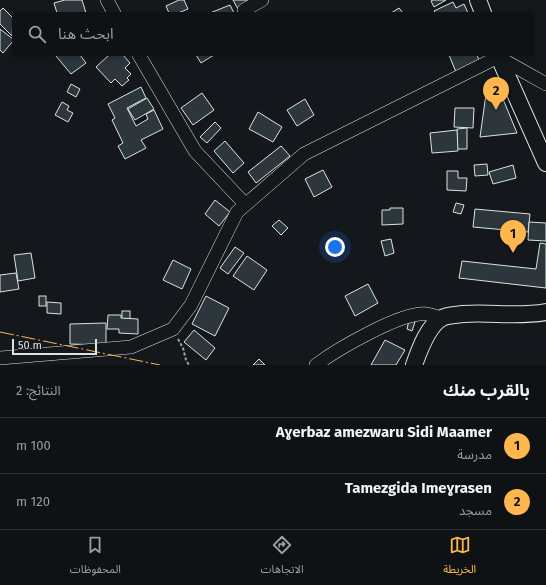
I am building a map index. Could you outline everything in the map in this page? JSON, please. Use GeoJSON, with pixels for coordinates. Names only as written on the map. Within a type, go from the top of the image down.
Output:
{"type":"FeatureCollection","features":[{"type":"Feature","properties":{"kind":"main road"},"geometry":{"type":"LineString","coordinates":[[478,0],[483,12]]}},
{"type":"Feature","properties":{"kind":"main road"},"geometry":{"type":"LineString","coordinates":[[498,56],[546,163]]}},
{"type":"Feature","properties":{"kind":"main road"},"geometry":{"type":"LineString","coordinates":[[414,365],[419,349],[430,330],[442,318],[473,313],[534,315],[546,312]]}},
{"type":"Feature","properties":{"kind":"street"},"geometry":{"type":"LineString","coordinates":[[107,0],[113,12]]}},
{"type":"Feature","properties":{"kind":"street"},"geometry":{"type":"LineString","coordinates":[[244,10],[262,0]]}},
{"type":"Feature","properties":{"kind":"street"},"geometry":{"type":"LineString","coordinates":[[140,56],[196,151],[245,204]]}},
{"type":"Feature","properties":{"kind":"street"},"geometry":{"type":"LineString","coordinates":[[0,358],[132,347],[173,329],[191,305],[237,212],[304,154],[498,56],[546,84]]}},
{"type":"Feature","properties":{"kind":"street"},"geometry":{"type":"LineString","coordinates":[[316,365],[354,340],[395,321],[426,314],[442,318]]}},
{"type":"Feature","properties":{"kind":"path"},"geometry":{"type":"LineString","coordinates":[[173,329],[184,348],[186,360],[189,365]]}},
{"type":"Feature","properties":{"kind":"building"},"geometry":{"type":"Polygon","coordinates":[[[65,0],[82,0],[86,12],[57,12],[54,3],[65,0]]]}},
{"type":"Feature","properties":{"kind":"building"},"geometry":{"type":"Polygon","coordinates":[[[179,0],[184,0],[188,9],[180,12],[169,12],[166,6],[179,0]]]}},
{"type":"Feature","properties":{"kind":"building"},"geometry":{"type":"Polygon","coordinates":[[[233,0],[257,0],[238,9],[233,0]]]}},
{"type":"Feature","properties":{"kind":"building"},"geometry":{"type":"Polygon","coordinates":[[[446,0],[434,7],[431,1],[446,0]]]}},
{"type":"Feature","properties":{"kind":"building"},"geometry":{"type":"Polygon","coordinates":[[[453,2],[456,8],[464,4],[468,12],[435,12],[434,11],[453,2]]]}},
{"type":"Feature","properties":{"kind":"building"},"geometry":{"type":"Polygon","coordinates":[[[230,5],[234,12],[212,12],[230,5]]]}},
{"type":"Feature","properties":{"kind":"building"},"geometry":{"type":"Polygon","coordinates":[[[3,8],[12,17],[12,36],[0,24],[0,11],[3,8]]]}},
{"type":"Feature","properties":{"kind":"building"},"geometry":{"type":"Polygon","coordinates":[[[399,8],[402,12],[393,12],[399,8]]]}},
{"type":"Feature","properties":{"kind":"building"},"geometry":{"type":"Polygon","coordinates":[[[0,29],[12,38],[12,42],[3,53],[0,50],[0,29]]]}},
{"type":"Feature","properties":{"kind":"building"},"geometry":{"type":"Polygon","coordinates":[[[56,56],[81,56],[86,63],[71,74],[56,56]]]}},
{"type":"Feature","properties":{"kind":"building"},"geometry":{"type":"Polygon","coordinates":[[[108,56],[124,56],[130,63],[125,68],[131,74],[127,78],[129,80],[122,86],[115,79],[111,83],[96,67],[108,56]]]}},
{"type":"Feature","properties":{"kind":"building"},"geometry":{"type":"Polygon","coordinates":[[[197,56],[212,56],[201,63],[197,56]]]}},
{"type":"Feature","properties":{"kind":"building"},"geometry":{"type":"Polygon","coordinates":[[[449,56],[477,56],[480,63],[456,72],[449,56]]]}},
{"type":"Feature","properties":{"kind":"building"},"geometry":{"type":"Polygon","coordinates":[[[71,84],[80,89],[76,97],[67,92],[71,84]]]}},
{"type":"Feature","properties":{"kind":"building"},"geometry":{"type":"Polygon","coordinates":[[[141,87],[146,98],[127,108],[136,126],[148,119],[146,114],[154,110],[163,129],[141,140],[146,148],[125,159],[118,146],[123,143],[112,120],[115,118],[108,104],[141,87]]]}},
{"type":"Feature","properties":{"kind":"building"},"geometry":{"type":"Polygon","coordinates":[[[487,87],[498,87],[517,133],[480,137],[487,87]]]}},
{"type":"Feature","properties":{"kind":"building"},"geometry":{"type":"Polygon","coordinates":[[[202,93],[214,110],[193,125],[181,108],[202,93]]]}},
{"type":"Feature","properties":{"kind":"building"},"geometry":{"type":"Polygon","coordinates":[[[147,98],[154,109],[135,120],[128,109],[147,98]]]}},
{"type":"Feature","properties":{"kind":"building"},"geometry":{"type":"Polygon","coordinates":[[[305,99],[314,115],[297,126],[287,110],[305,99]]]}},
{"type":"Feature","properties":{"kind":"building"},"geometry":{"type":"Polygon","coordinates":[[[62,102],[69,106],[67,110],[73,113],[68,122],[55,115],[62,102]]]}},
{"type":"Feature","properties":{"kind":"building"},"geometry":{"type":"Polygon","coordinates":[[[455,108],[474,108],[473,128],[454,127],[455,108]]]}},
{"type":"Feature","properties":{"kind":"building"},"geometry":{"type":"Polygon","coordinates":[[[258,112],[282,127],[273,142],[249,129],[258,112]]]}},
{"type":"Feature","properties":{"kind":"building"},"geometry":{"type":"Polygon","coordinates":[[[215,122],[221,128],[207,143],[200,137],[215,122]]]}},
{"type":"Feature","properties":{"kind":"building"},"geometry":{"type":"Polygon","coordinates":[[[467,128],[467,149],[457,149],[457,129],[467,128]]]}},
{"type":"Feature","properties":{"kind":"building"},"geometry":{"type":"Polygon","coordinates":[[[457,130],[458,151],[432,153],[430,133],[457,130]]]}},
{"type":"Feature","properties":{"kind":"building"},"geometry":{"type":"Polygon","coordinates":[[[225,141],[244,163],[233,173],[214,151],[225,141]]]}},
{"type":"Feature","properties":{"kind":"building"},"geometry":{"type":"Polygon","coordinates":[[[281,146],[290,156],[256,183],[248,172],[281,146]]]}},
{"type":"Feature","properties":{"kind":"building"},"geometry":{"type":"Polygon","coordinates":[[[487,164],[488,175],[475,176],[474,165],[487,164]]]}},
{"type":"Feature","properties":{"kind":"building"},"geometry":{"type":"Polygon","coordinates":[[[513,165],[516,178],[493,184],[489,172],[513,165]]]}},
{"type":"Feature","properties":{"kind":"building"},"geometry":{"type":"Polygon","coordinates":[[[323,170],[332,187],[314,197],[305,179],[323,170]]]}},
{"type":"Feature","properties":{"kind":"building"},"geometry":{"type":"Polygon","coordinates":[[[447,171],[458,171],[458,178],[467,178],[466,191],[447,190],[447,171]]]}},
{"type":"Feature","properties":{"kind":"building"},"geometry":{"type":"Polygon","coordinates":[[[215,200],[230,212],[219,226],[205,214],[215,200]]]}},
{"type":"Feature","properties":{"kind":"building"},"geometry":{"type":"Polygon","coordinates":[[[456,203],[464,205],[461,214],[453,212],[456,203]]]}},
{"type":"Feature","properties":{"kind":"building"},"geometry":{"type":"Polygon","coordinates":[[[390,208],[403,208],[403,224],[382,225],[382,210],[390,210],[390,208]]]}},
{"type":"Feature","properties":{"kind":"building"},"geometry":{"type":"Polygon","coordinates":[[[475,209],[530,214],[528,232],[473,227],[475,209]]]}},
{"type":"Feature","properties":{"kind":"building"},"geometry":{"type":"Polygon","coordinates":[[[279,220],[288,228],[281,235],[272,226],[279,220]]]}},
{"type":"Feature","properties":{"kind":"building"},"geometry":{"type":"Polygon","coordinates":[[[529,222],[546,223],[546,241],[528,240],[529,222]]]}},
{"type":"Feature","properties":{"kind":"building"},"geometry":{"type":"Polygon","coordinates":[[[391,239],[394,253],[385,256],[381,241],[391,239]]]}},
{"type":"Feature","properties":{"kind":"building"},"geometry":{"type":"Polygon","coordinates":[[[540,243],[546,244],[546,288],[459,278],[462,261],[536,269],[540,243]]]}},
{"type":"Feature","properties":{"kind":"building"},"geometry":{"type":"Polygon","coordinates":[[[235,247],[244,253],[228,274],[220,268],[235,247]]]}},
{"type":"Feature","properties":{"kind":"building"},"geometry":{"type":"Polygon","coordinates":[[[31,253],[35,278],[18,281],[14,255],[31,253]]]}},
{"type":"Feature","properties":{"kind":"building"},"geometry":{"type":"Polygon","coordinates":[[[247,256],[267,270],[254,290],[233,276],[247,256]]]}},
{"type":"Feature","properties":{"kind":"building"},"geometry":{"type":"Polygon","coordinates":[[[173,260],[191,269],[182,289],[163,280],[173,260]]]}},
{"type":"Feature","properties":{"kind":"building"},"geometry":{"type":"Polygon","coordinates":[[[16,273],[19,289],[0,292],[0,275],[16,273]]]}},
{"type":"Feature","properties":{"kind":"building"},"geometry":{"type":"Polygon","coordinates":[[[368,284],[378,303],[355,316],[345,296],[368,284]]]}},
{"type":"Feature","properties":{"kind":"building"},"geometry":{"type":"Polygon","coordinates":[[[39,296],[46,296],[46,306],[39,306],[39,296]]]}},
{"type":"Feature","properties":{"kind":"building"},"geometry":{"type":"Polygon","coordinates":[[[206,296],[229,308],[215,336],[192,324],[206,296]]]}},
{"type":"Feature","properties":{"kind":"building"},"geometry":{"type":"Polygon","coordinates":[[[47,302],[61,303],[61,314],[47,313],[47,302]]]}},
{"type":"Feature","properties":{"kind":"building"},"geometry":{"type":"Polygon","coordinates":[[[122,311],[130,311],[130,319],[122,319],[122,311]]]}},
{"type":"Feature","properties":{"kind":"building"},"geometry":{"type":"Polygon","coordinates":[[[108,315],[121,315],[121,318],[138,319],[138,334],[119,333],[119,329],[107,329],[108,315]]]}},
{"type":"Feature","properties":{"kind":"building"},"geometry":{"type":"Polygon","coordinates":[[[409,320],[415,322],[412,331],[407,329],[409,320]]]}},
{"type":"Feature","properties":{"kind":"building"},"geometry":{"type":"Polygon","coordinates":[[[106,323],[106,345],[70,344],[70,324],[106,323]]]}},
{"type":"Feature","properties":{"kind":"building"},"geometry":{"type":"Polygon","coordinates":[[[194,330],[215,348],[206,360],[184,342],[194,330]]]}},
{"type":"Feature","properties":{"kind":"building"},"geometry":{"type":"Polygon","coordinates":[[[385,340],[405,350],[396,365],[371,365],[385,340]]]}},
{"type":"Feature","properties":{"kind":"building"},"geometry":{"type":"Polygon","coordinates":[[[259,359],[265,365],[253,365],[259,359]]]}},
{"type":"Feature","properties":{"kind":"power"},"geometry":{"type":"LineString","coordinates":[[0,332],[160,365]]}},
{"type":"Feature","properties":{"kind":"place","name":"Tamezgida Imeɣrasen"},"geometry":{"type":"Point","coordinates":[496,110]}},
{"type":"Feature","properties":{"kind":"place","name":"Aɣerbaz amezwaru Sidi Maamer"},"geometry":{"type":"Point","coordinates":[513,253]}}]}
